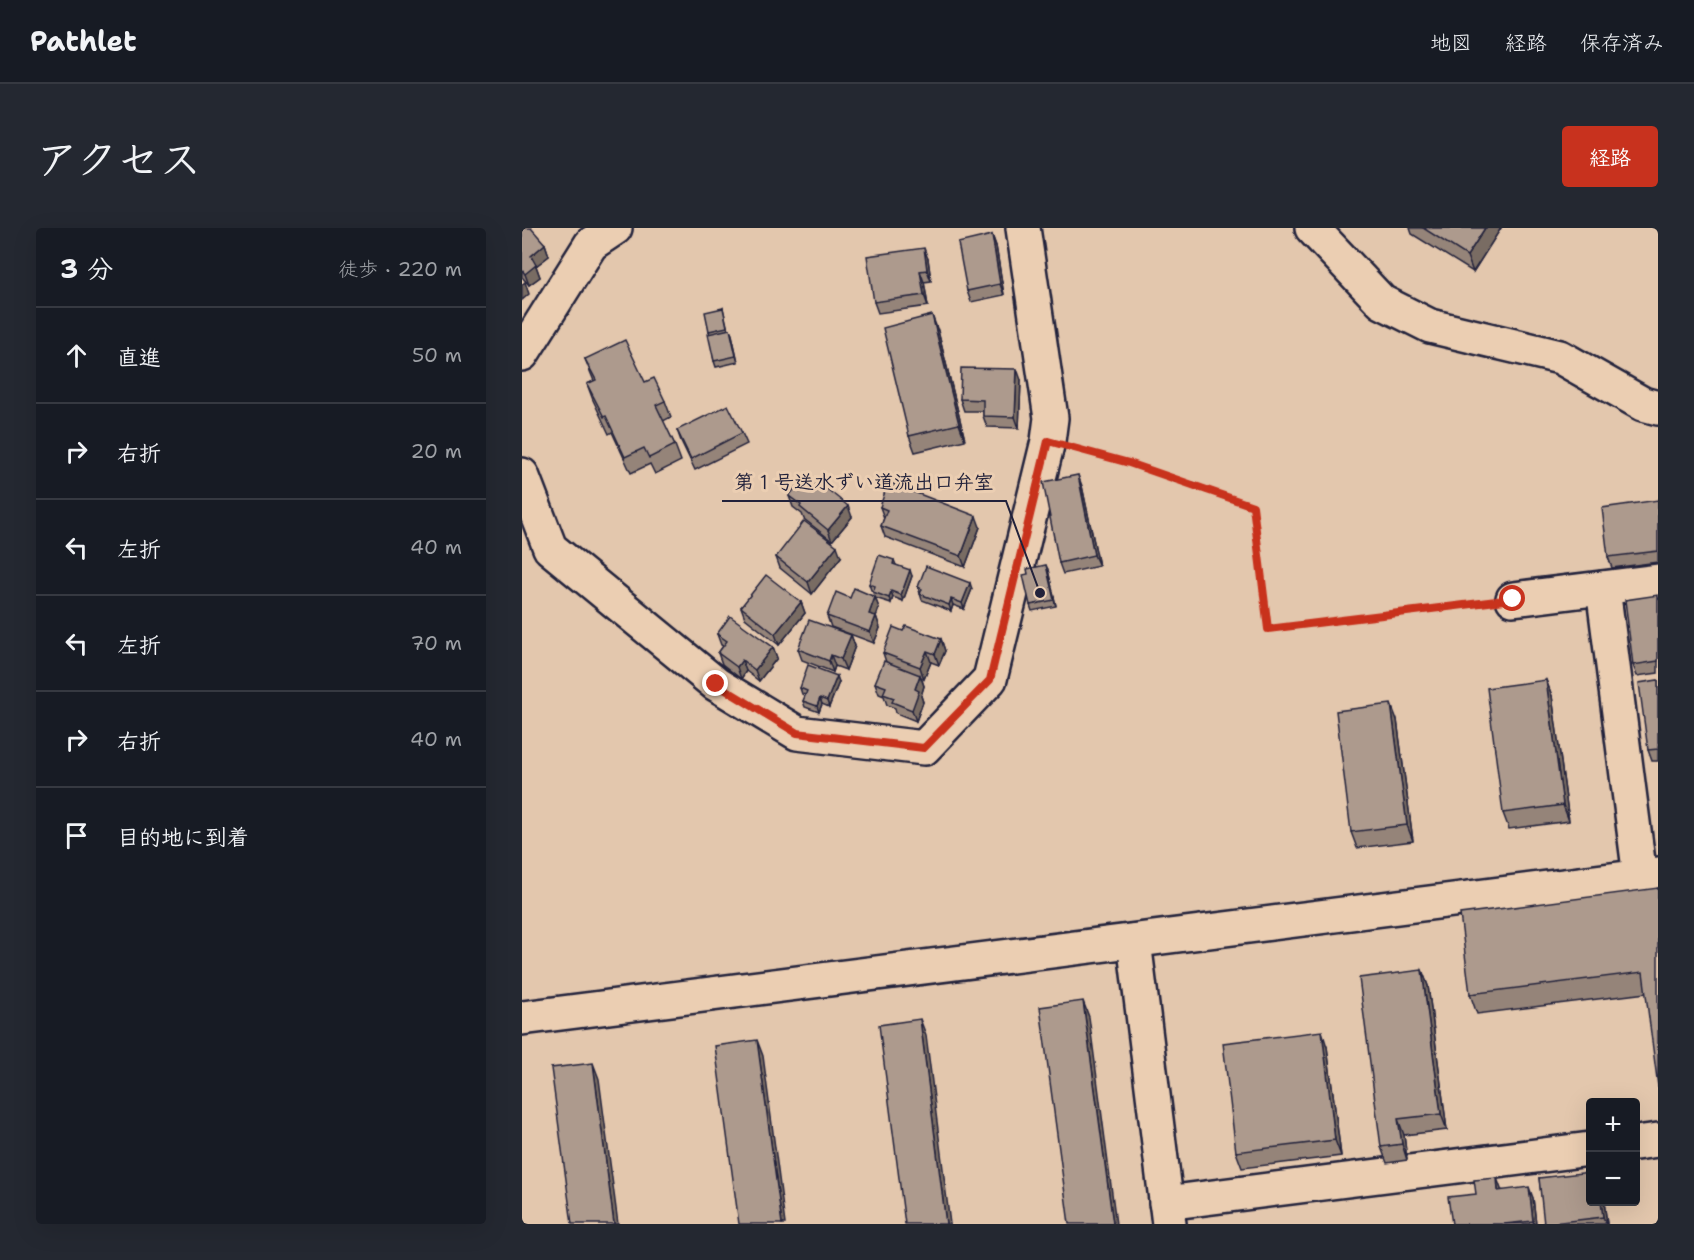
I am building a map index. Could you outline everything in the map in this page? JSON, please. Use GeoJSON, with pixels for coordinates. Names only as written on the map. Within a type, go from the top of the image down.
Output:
{"type":"FeatureCollection","features":[{"type":"Feature","properties":{"kind":"street"},"geometry":{"type":"LineString","coordinates":[[522,354],[591,244],[615,228]]}},
{"type":"Feature","properties":{"kind":"street"},"geometry":{"type":"LineString","coordinates":[[522,475],[550,548],[716,684],[797,733],[924,748],[990,680],[1048,441],[1051,418],[1023,228]]}},
{"type":"Feature","properties":{"kind":"street"},"geometry":{"type":"LineString","coordinates":[[1312,228],[1382,302],[1430,326],[1560,357],[1643,404],[1658,408]]}},
{"type":"Feature","properties":{"kind":"street"},"geometry":{"type":"LineString","coordinates":[[1513,599],[1658,581]]}},
{"type":"Feature","properties":{"kind":"street"},"geometry":{"type":"LineString","coordinates":[[522,1018],[1649,875],[1603,588]]}},
{"type":"Feature","properties":{"kind":"street"},"geometry":{"type":"LineString","coordinates":[[1134,941],[1168,1213],[1586,1150]]}},
{"type":"Feature","properties":{"kind":"street"},"geometry":{"type":"LineString","coordinates":[[1640,1142],[1658,1140]]}},
{"type":"Feature","properties":{"kind":"path"},"geometry":{"type":"LineString","coordinates":[[1048,441],[1129,463],[1253,506],[1268,629],[1513,599]]}},
{"type":"Feature","properties":{"kind":"building"},"geometry":{"type":"Polygon","coordinates":[[[522,228],[531,228],[545,244],[531,256],[536,265],[525,274],[522,270],[522,228]]]}},
{"type":"Feature","properties":{"kind":"building"},"geometry":{"type":"Polygon","coordinates":[[[1423,228],[1485,228],[1467,256],[1423,228]]]}},
{"type":"Feature","properties":{"kind":"building"},"geometry":{"type":"Polygon","coordinates":[[[992,235],[1000,284],[967,291],[958,243],[992,235]]]}},
{"type":"Feature","properties":{"kind":"building"},"geometry":{"type":"Polygon","coordinates":[[[924,248],[927,270],[920,271],[924,295],[874,302],[867,256],[924,248]]]}},
{"type":"Feature","properties":{"kind":"building"},"geometry":{"type":"Polygon","coordinates":[[[723,308],[727,327],[709,331],[705,312],[723,308]]]}},
{"type":"Feature","properties":{"kind":"building"},"geometry":{"type":"Polygon","coordinates":[[[932,315],[959,424],[909,436],[883,328],[932,315]]]}},
{"type":"Feature","properties":{"kind":"building"},"geometry":{"type":"Polygon","coordinates":[[[730,329],[736,356],[714,361],[708,334],[730,329]]]}},
{"type":"Feature","properties":{"kind":"building"},"geometry":{"type":"Polygon","coordinates":[[[625,340],[645,382],[654,378],[665,401],[656,405],[675,445],[649,458],[644,448],[625,457],[606,416],[604,417],[587,384],[596,380],[585,359],[625,340]]]}},
{"type":"Feature","properties":{"kind":"building"},"geometry":{"type":"Polygon","coordinates":[[[961,368],[1017,369],[1015,417],[983,416],[983,400],[960,399],[961,368]]]}},
{"type":"Feature","properties":{"kind":"building"},"geometry":{"type":"Polygon","coordinates":[[[728,405],[742,433],[691,459],[677,430],[728,405]]]}},
{"type":"Feature","properties":{"kind":"building"},"geometry":{"type":"Polygon","coordinates":[[[1078,475],[1094,555],[1059,563],[1043,482],[1078,475]]]}},
{"type":"Feature","properties":{"kind":"building"},"geometry":{"type":"Polygon","coordinates":[[[811,476],[848,506],[828,530],[789,496],[796,487],[800,490],[811,476]]]}},
{"type":"Feature","properties":{"kind":"building"},"geometry":{"type":"Polygon","coordinates":[[[888,482],[976,516],[961,556],[881,526],[887,510],[880,507],[888,482]]]}},
{"type":"Feature","properties":{"kind":"building"},"geometry":{"type":"Polygon","coordinates":[[[1658,500],[1658,551],[1608,557],[1602,508],[1658,500]]]}},
{"type":"Feature","properties":{"kind":"building"},"geometry":{"type":"Polygon","coordinates":[[[804,521],[837,546],[808,582],[776,557],[804,521]]]}},
{"type":"Feature","properties":{"kind":"building"},"geometry":{"type":"Polygon","coordinates":[[[879,555],[894,560],[893,564],[910,570],[901,595],[891,591],[889,598],[873,592],[875,586],[869,584],[879,555]]]}},
{"type":"Feature","properties":{"kind":"building"},"geometry":{"type":"Polygon","coordinates":[[[1046,565],[1054,600],[1030,605],[1023,575],[1028,574],[1027,569],[1046,565]]]}},
{"type":"Feature","properties":{"kind":"building"},"geometry":{"type":"Polygon","coordinates":[[[926,566],[970,583],[962,603],[951,599],[949,605],[920,594],[922,589],[918,587],[926,566]]]}},
{"type":"Feature","properties":{"kind":"building"},"geometry":{"type":"Polygon","coordinates":[[[766,575],[801,602],[775,634],[741,607],[766,575]]]}},
{"type":"Feature","properties":{"kind":"building"},"geometry":{"type":"Polygon","coordinates":[[[854,588],[875,597],[869,614],[876,616],[870,632],[827,616],[836,592],[850,598],[854,588]]]}},
{"type":"Feature","properties":{"kind":"building"},"geometry":{"type":"Polygon","coordinates":[[[1658,595],[1658,661],[1633,665],[1625,600],[1658,595]]]}},
{"type":"Feature","properties":{"kind":"building"},"geometry":{"type":"Polygon","coordinates":[[[730,616],[773,647],[755,670],[742,660],[737,667],[718,653],[727,641],[717,634],[730,616]]]}},
{"type":"Feature","properties":{"kind":"building"},"geometry":{"type":"Polygon","coordinates":[[[809,620],[851,635],[841,659],[831,655],[829,661],[798,649],[809,620]]]}},
{"type":"Feature","properties":{"kind":"building"},"geometry":{"type":"Polygon","coordinates":[[[906,626],[941,639],[935,654],[927,651],[920,667],[883,653],[893,627],[903,631],[906,626]]]}},
{"type":"Feature","properties":{"kind":"building"},"geometry":{"type":"Polygon","coordinates":[[[884,661],[920,675],[915,689],[919,691],[912,710],[892,702],[894,698],[883,694],[886,687],[875,683],[884,661]]]}},
{"type":"Feature","properties":{"kind":"building"},"geometry":{"type":"Polygon","coordinates":[[[808,665],[837,676],[827,701],[820,698],[817,706],[803,701],[807,691],[800,688],[808,665]]]}},
{"type":"Feature","properties":{"kind":"building"},"geometry":{"type":"Polygon","coordinates":[[[1546,680],[1563,805],[1503,813],[1487,688],[1546,680]]]}},
{"type":"Feature","properties":{"kind":"building"},"geometry":{"type":"Polygon","coordinates":[[[1658,680],[1658,749],[1648,750],[1639,683],[1658,680]]]}},
{"type":"Feature","properties":{"kind":"building"},"geometry":{"type":"Polygon","coordinates":[[[1391,704],[1407,825],[1351,832],[1336,711],[1391,704]]]}},
{"type":"Feature","properties":{"kind":"building"},"geometry":{"type":"Polygon","coordinates":[[[1658,888],[1658,1087],[1643,972],[1470,994],[1460,914],[1658,888]]]}},
{"type":"Feature","properties":{"kind":"building"},"geometry":{"type":"Polygon","coordinates":[[[1422,970],[1441,1114],[1398,1119],[1402,1144],[1381,1147],[1359,978],[1422,970]]]}},
{"type":"Feature","properties":{"kind":"building"},"geometry":{"type":"Polygon","coordinates":[[[1083,1001],[1113,1224],[1069,1224],[1040,1007],[1083,1001]]]}},
{"type":"Feature","properties":{"kind":"building"},"geometry":{"type":"Polygon","coordinates":[[[920,1019],[946,1224],[905,1224],[879,1025],[920,1019]]]}},
{"type":"Feature","properties":{"kind":"building"},"geometry":{"type":"Polygon","coordinates":[[[1322,1031],[1335,1140],[1236,1152],[1223,1043],[1322,1031]]]}},
{"type":"Feature","properties":{"kind":"building"},"geometry":{"type":"Polygon","coordinates":[[[757,1040],[782,1224],[739,1224],[715,1046],[757,1040]]]}},
{"type":"Feature","properties":{"kind":"building"},"geometry":{"type":"Polygon","coordinates":[[[593,1063],[614,1224],[572,1224],[551,1068],[593,1063]]]}},
{"type":"Feature","properties":{"kind":"building"},"geometry":{"type":"Polygon","coordinates":[[[1586,1172],[1586,1206],[1602,1206],[1603,1217],[1544,1224],[1539,1178],[1586,1172]]]}},
{"type":"Feature","properties":{"kind":"building"},"geometry":{"type":"Polygon","coordinates":[[[1497,1178],[1498,1191],[1529,1187],[1533,1221],[1504,1224],[1452,1224],[1448,1197],[1476,1194],[1474,1180],[1497,1178]]]}},
{"type":"Feature","properties":{"kind":"place","name":"第１号送水ずい道流出口弁室"},"geometry":{"type":"Point","coordinates":[1040,593]}},
{"type":"Feature","properties":{"kind":"route"},"geometry":{"type":"LineString","coordinates":[[716,684],[797,733],[924,748],[990,680],[1048,441],[1129,463],[1253,506],[1268,629],[1513,599]]}}]}
